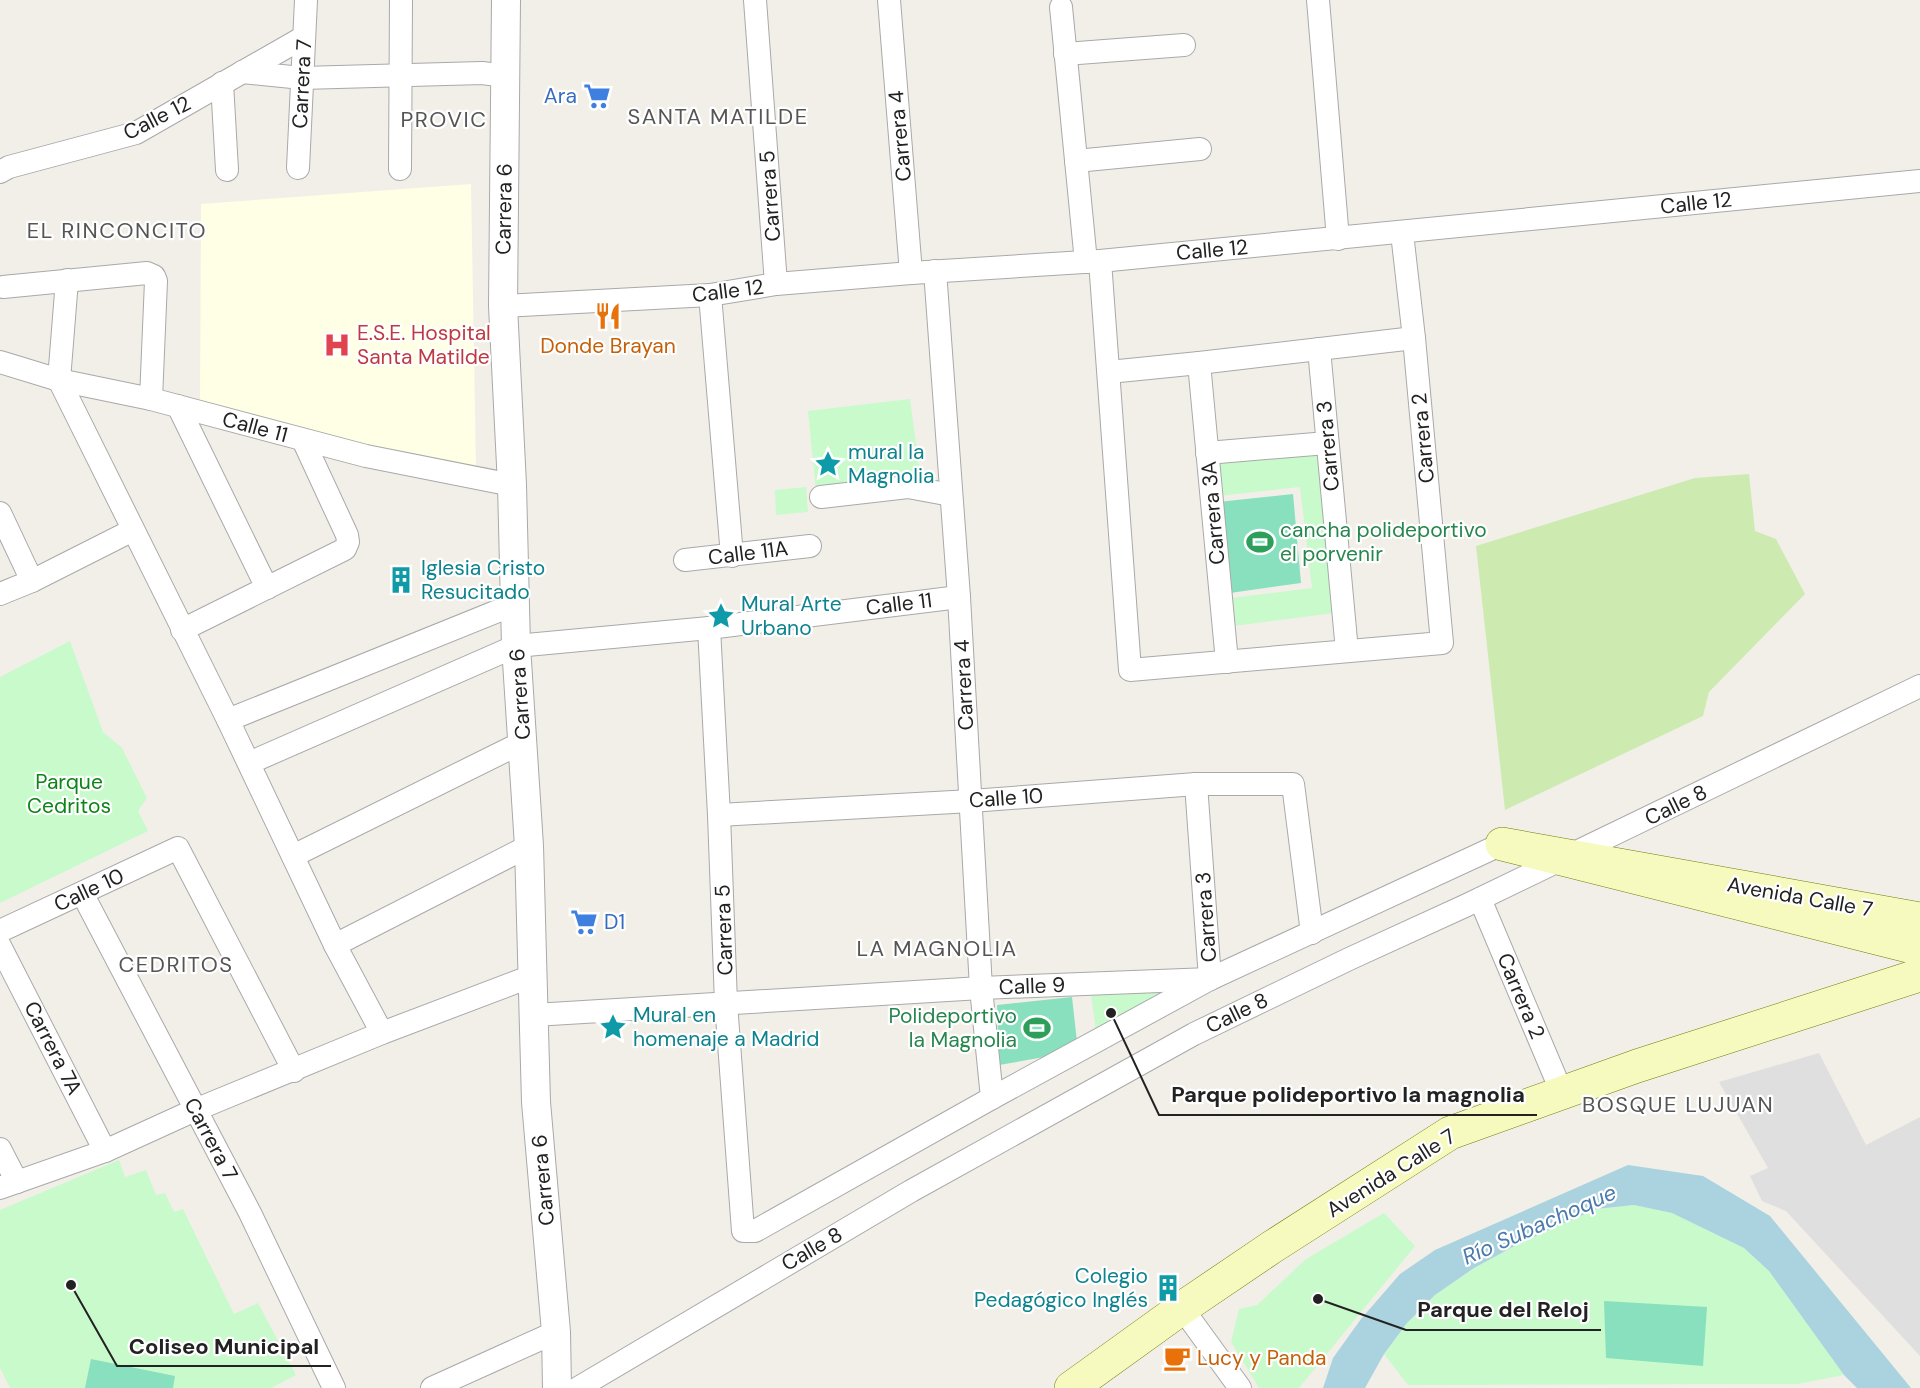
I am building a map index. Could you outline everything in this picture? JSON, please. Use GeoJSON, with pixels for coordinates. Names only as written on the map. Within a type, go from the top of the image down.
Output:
{"type":"FeatureCollection","features":[{"type":"Feature","properties":{"kind":"main road","name":"Avenida Calle 7"},"geometry":{"type":"LineString","coordinates":[[1502,844],[1920,919]]}},
{"type":"Feature","properties":{"kind":"main road","name":"Avenida Calle 7"},"geometry":{"type":"LineString","coordinates":[[1502,844],[1920,949]]}},
{"type":"Feature","properties":{"kind":"main road","name":"Avenida Calle 7"},"geometry":{"type":"LineString","coordinates":[[1071,1388],[1272,1247],[1450,1133],[1636,1066],[1920,975]]}},
{"type":"Feature","properties":{"kind":"street","name":"Carrera 7"},"geometry":{"type":"LineString","coordinates":[[298,168],[306,0]]}},
{"type":"Feature","properties":{"kind":"street"},"geometry":{"type":"LineString","coordinates":[[400,169],[401,0]]}},
{"type":"Feature","properties":{"kind":"street","name":"Carrera 6"},"geometry":{"type":"LineString","coordinates":[[506,0],[503,306],[512,485],[516,646],[529,846],[536,1102],[556,1332],[557,1388]]}},
{"type":"Feature","properties":{"kind":"street","name":"Carrera 5"},"geometry":{"type":"LineString","coordinates":[[755,0],[776,284]]}},
{"type":"Feature","properties":{"kind":"street","name":"Carrera 4"},"geometry":{"type":"LineString","coordinates":[[889,0],[911,273]]}},
{"type":"Feature","properties":{"kind":"street"},"geometry":{"type":"LineString","coordinates":[[1318,0],[1338,239]]}},
{"type":"Feature","properties":{"kind":"street"},"geometry":{"type":"LineString","coordinates":[[1061,7],[1076,161],[1109,372],[1130,670],[1347,651]]}},
{"type":"Feature","properties":{"kind":"street","name":"Calle 12"},"geometry":{"type":"LineString","coordinates":[[0,171],[136,133],[304,37]]}},
{"type":"Feature","properties":{"kind":"street"},"geometry":{"type":"LineString","coordinates":[[1065,54],[1184,45]]}},
{"type":"Feature","properties":{"kind":"street"},"geometry":{"type":"LineString","coordinates":[[242,72],[302,78],[482,73],[506,76]]}},
{"type":"Feature","properties":{"kind":"street"},"geometry":{"type":"LineString","coordinates":[[222,83],[227,170]]}},
{"type":"Feature","properties":{"kind":"street"},"geometry":{"type":"LineString","coordinates":[[1076,161],[1200,149]]}},
{"type":"Feature","properties":{"kind":"street","name":"Calle 12"},"geometry":{"type":"LineString","coordinates":[[503,306],[710,295],[776,284],[935,271],[1093,262],[1920,181]]}},
{"type":"Feature","properties":{"kind":"street","name":"Carrera 2"},"geometry":{"type":"LineString","coordinates":[[1347,651],[1442,643],[1402,232]]}},
{"type":"Feature","properties":{"kind":"street","name":"Carrera 4"},"geometry":{"type":"LineString","coordinates":[[935,271],[959,597],[981,988],[992,1098]]}},
{"type":"Feature","properties":{"kind":"street"},"geometry":{"type":"LineString","coordinates":[[3,287],[147,273],[154,276],[156,281],[151,399]]}},
{"type":"Feature","properties":{"kind":"street"},"geometry":{"type":"LineString","coordinates":[[67,280],[59,380],[228,720],[335,945],[382,1033]]}},
{"type":"Feature","properties":{"kind":"street"},"geometry":{"type":"LineString","coordinates":[[710,295],[732,556]]}},
{"type":"Feature","properties":{"kind":"street"},"geometry":{"type":"LineString","coordinates":[[1109,372],[1414,338]]}},
{"type":"Feature","properties":{"kind":"street","name":"Carrera 3"},"geometry":{"type":"LineString","coordinates":[[1319,349],[1347,651]]}},
{"type":"Feature","properties":{"kind":"street","name":"Calle 11"},"geometry":{"type":"LineString","coordinates":[[0,362],[59,380],[151,399],[366,456],[512,485]]}},
{"type":"Feature","properties":{"kind":"street","name":"Carrera 3A"},"geometry":{"type":"LineString","coordinates":[[1199,363],[1227,662]]}},
{"type":"Feature","properties":{"kind":"street"},"geometry":{"type":"LineString","coordinates":[[178,406],[267,588]]}},
{"type":"Feature","properties":{"kind":"street"},"geometry":{"type":"LineString","coordinates":[[182,630],[345,549],[348,542],[347,535],[303,440]]}},
{"type":"Feature","properties":{"kind":"street"},"geometry":{"type":"LineString","coordinates":[[1207,453],[1327,443]]}},
{"type":"Feature","properties":{"kind":"street"},"geometry":{"type":"LineString","coordinates":[[821,497],[908,487],[951,495]]}},
{"type":"Feature","properties":{"kind":"street"},"geometry":{"type":"LineString","coordinates":[[0,513],[32,581]]}},
{"type":"Feature","properties":{"kind":"street"},"geometry":{"type":"LineString","coordinates":[[0,594],[32,581],[133,530]]}},
{"type":"Feature","properties":{"kind":"street","name":"Calle 11A"},"geometry":{"type":"LineString","coordinates":[[685,560],[810,546]]}},
{"type":"Feature","properties":{"kind":"street","name":"Calle 11"},"geometry":{"type":"LineString","coordinates":[[249,763],[516,646],[709,628],[959,597]]}},
{"type":"Feature","properties":{"kind":"street"},"geometry":{"type":"LineString","coordinates":[[228,720],[515,604]]}},
{"type":"Feature","properties":{"kind":"street","name":"Carrera 5"},"geometry":{"type":"LineString","coordinates":[[709,628],[726,1004],[743,1231],[755,1231],[992,1098]]}},
{"type":"Feature","properties":{"kind":"street","name":"Calle 8"},"geometry":{"type":"LineString","coordinates":[[579,1388],[911,1191],[1194,1034],[1480,899],[1920,686]]}},
{"type":"Feature","properties":{"kind":"street"},"geometry":{"type":"LineString","coordinates":[[293,856],[523,742]]}},
{"type":"Feature","properties":{"kind":"street","name":"Carrera 3"},"geometry":{"type":"LineString","coordinates":[[1196,784],[1210,979]]}},
{"type":"Feature","properties":{"kind":"street","name":"Calle 10"},"geometry":{"type":"LineString","coordinates":[[719,814],[971,801],[1196,784],[1293,784],[1312,933]]}},
{"type":"Feature","properties":{"kind":"street","name":"Calle 9"},"geometry":{"type":"LineString","coordinates":[[534,1015],[981,988],[1210,979],[1502,844]]}},
{"type":"Feature","properties":{"kind":"street"},"geometry":{"type":"LineString","coordinates":[[335,945],[529,846]]}},
{"type":"Feature","properties":{"kind":"street","name":"Calle 10"},"geometry":{"type":"LineString","coordinates":[[0,931],[178,848],[294,1071]]}},
{"type":"Feature","properties":{"kind":"street","name":"Carrera 7"},"geometry":{"type":"LineString","coordinates":[[82,893],[250,1213],[334,1388]]}},
{"type":"Feature","properties":{"kind":"street","name":"Carrera 2"},"geometry":{"type":"LineString","coordinates":[[1480,899],[1562,1093]]}},
{"type":"Feature","properties":{"kind":"street","name":"Carrera 7A"},"geometry":{"type":"LineString","coordinates":[[0,946],[105,1151]]}},
{"type":"Feature","properties":{"kind":"street"},"geometry":{"type":"LineString","coordinates":[[0,1149],[9,1185],[105,1151],[195,1110],[382,1033],[532,976]]}},
{"type":"Feature","properties":{"kind":"street"},"geometry":{"type":"LineString","coordinates":[[992,1098],[1210,979]]}},
{"type":"Feature","properties":{"kind":"street"},"geometry":{"type":"LineString","coordinates":[[1182,1308],[1240,1388]]}},
{"type":"Feature","properties":{"kind":"street"},"geometry":{"type":"LineString","coordinates":[[432,1388],[556,1332]]}},
{"type":"Feature","properties":{"kind":"shaded area","name":"E.S.E. Hospital Santa Matilde"},"geometry":{"type":"Polygon","coordinates":[[[471,184],[476,469],[200,408],[201,204],[471,184]]]}},
{"type":"Feature","properties":{"kind":"shaded area"},"geometry":{"type":"Polygon","coordinates":[[[1819,1053],[1866,1145],[1920,1117],[1920,1356],[1786,1211],[1762,1201],[1750,1176],[1768,1168],[1719,1082],[1819,1053]]]}},
{"type":"Feature","properties":{"kind":"green space"},"geometry":{"type":"Polygon","coordinates":[[[910,399],[921,481],[816,491],[808,411],[910,399]]]}},
{"type":"Feature","properties":{"kind":"green space"},"geometry":{"type":"Polygon","coordinates":[[[1317,455],[1334,613],[1233,626],[1231,598],[1312,588],[1300,487],[1219,496],[1216,464],[1317,455]]]}},
{"type":"Feature","properties":{"kind":"green space"},"geometry":{"type":"Polygon","coordinates":[[[1749,474],[1755,531],[1776,539],[1805,594],[1709,692],[1703,716],[1505,810],[1476,546],[1695,478],[1749,474]]]}},
{"type":"Feature","properties":{"kind":"green space"},"geometry":{"type":"Polygon","coordinates":[[[806,487],[808,512],[776,515],[775,490],[806,487]]]}},
{"type":"Feature","properties":{"kind":"green space","name":"cancha polideportivo el porvenir"},"geometry":{"type":"Polygon","coordinates":[[[1293,494],[1301,583],[1230,593],[1218,502],[1293,494]]]}},
{"type":"Feature","properties":{"kind":"green space","name":"Parque Cedritos"},"geometry":{"type":"Polygon","coordinates":[[[70,641],[103,732],[122,748],[147,798],[138,811],[148,831],[0,903],[0,677],[70,641]]]}},
{"type":"Feature","properties":{"kind":"green space"},"geometry":{"type":"Polygon","coordinates":[[[1167,992],[1096,1032],[1091,994],[1167,992]]]}},
{"type":"Feature","properties":{"kind":"green space","name":"Polideportivo la Magnolia"},"geometry":{"type":"Polygon","coordinates":[[[1072,997],[1078,1051],[999,1065],[997,1005],[1072,997]]]}},
{"type":"Feature","properties":{"kind":"green space"},"geometry":{"type":"Polygon","coordinates":[[[119,1160],[125,1177],[146,1170],[156,1195],[165,1193],[174,1212],[183,1209],[234,1314],[258,1303],[296,1375],[271,1388],[10,1388],[0,1368],[0,1210],[119,1160]]]}},
{"type":"Feature","properties":{"kind":"green space"},"geometry":{"type":"Polygon","coordinates":[[[1634,1205],[1672,1213],[1744,1248],[1769,1271],[1844,1375],[1797,1384],[1408,1385],[1384,1354],[1407,1323],[1435,1295],[1474,1268],[1520,1243],[1596,1209],[1634,1205]]]}},
{"type":"Feature","properties":{"kind":"green space"},"geometry":{"type":"Polygon","coordinates":[[[1384,1213],[1415,1246],[1299,1388],[1259,1388],[1231,1342],[1239,1309],[1257,1305],[1306,1259],[1384,1213]]]}},
{"type":"Feature","properties":{"kind":"green space"},"geometry":{"type":"Polygon","coordinates":[[[1604,1301],[1707,1307],[1703,1366],[1606,1358],[1604,1301]]]}},
{"type":"Feature","properties":{"kind":"green space"},"geometry":{"type":"Polygon","coordinates":[[[91,1359],[175,1376],[173,1388],[85,1388],[91,1359]]]}},
{"type":"Feature","properties":{"kind":"water","name":"Río Subachoque"},"geometry":{"type":"Polygon","coordinates":[[[1628,1165],[1703,1176],[1770,1216],[1911,1388],[1857,1388],[1844,1375],[1769,1271],[1744,1248],[1672,1213],[1634,1205],[1596,1209],[1520,1243],[1474,1268],[1435,1295],[1407,1323],[1384,1354],[1365,1388],[1323,1388],[1333,1358],[1361,1319],[1400,1274],[1435,1250],[1628,1165]]]}},
{"type":"Feature","properties":{"kind":"place","name":"Ara"},"geometry":{"type":"Point","coordinates":[597,96]}},
{"type":"Feature","properties":{"kind":"place","name":"Donde Brayan"},"geometry":{"type":"Point","coordinates":[608,316]}},
{"type":"Feature","properties":{"kind":"place","name":"E.S.E. Hospital Santa Matilde"},"geometry":{"type":"Point","coordinates":[337,345]}},
{"type":"Feature","properties":{"kind":"place","name":"mural la Magnolia"},"geometry":{"type":"Point","coordinates":[828,464]}},
{"type":"Feature","properties":{"kind":"place","name":"cancha polideportivo el porvenir"},"geometry":{"type":"Point","coordinates":[1260,542]}},
{"type":"Feature","properties":{"kind":"place","name":"Iglesia Cristo Resucitado"},"geometry":{"type":"Point","coordinates":[401,580]}},
{"type":"Feature","properties":{"kind":"place","name":"Mural Arte Urbano"},"geometry":{"type":"Point","coordinates":[721,616]}},
{"type":"Feature","properties":{"kind":"place","name":"D1"},"geometry":{"type":"Point","coordinates":[584,922]}},
{"type":"Feature","properties":{"kind":"place","name":"Parque polideportivo la magnolia"},"geometry":{"type":"Point","coordinates":[1111,1013]}},
{"type":"Feature","properties":{"kind":"place","name":"Mural en homenaje a Madrid"},"geometry":{"type":"Point","coordinates":[613,1027]}},
{"type":"Feature","properties":{"kind":"place","name":"Polideportivo la Magnolia"},"geometry":{"type":"Point","coordinates":[1037,1028]}},
{"type":"Feature","properties":{"kind":"place","name":"Coliseo Municipal"},"geometry":{"type":"Point","coordinates":[71,1285]}},
{"type":"Feature","properties":{"kind":"place","name":"Colegio Pedagógico Inglés"},"geometry":{"type":"Point","coordinates":[1168,1288]}},
{"type":"Feature","properties":{"kind":"place","name":"Parque del Reloj"},"geometry":{"type":"Point","coordinates":[1318,1299]}},
{"type":"Feature","properties":{"kind":"place","name":"Lucy y Panda"},"geometry":{"type":"Point","coordinates":[1177,1358]}},
{"type":"Feature","properties":{"kind":"district","name":"SANTA MATILDE"},"geometry":{"type":"Point","coordinates":[718,116]}},
{"type":"Feature","properties":{"kind":"district","name":"PROVIC"},"geometry":{"type":"Point","coordinates":[444,119]}},
{"type":"Feature","properties":{"kind":"district","name":"EL RINCONCITO"},"geometry":{"type":"Point","coordinates":[117,230]}},
{"type":"Feature","properties":{"kind":"district","name":"LA MAGNOLIA"},"geometry":{"type":"Point","coordinates":[937,948]}},
{"type":"Feature","properties":{"kind":"district","name":"CEDRITOS"},"geometry":{"type":"Point","coordinates":[176,964]}},
{"type":"Feature","properties":{"kind":"district","name":"BOSQUE LUJUAN"},"geometry":{"type":"Point","coordinates":[1678,1104]}}]}
